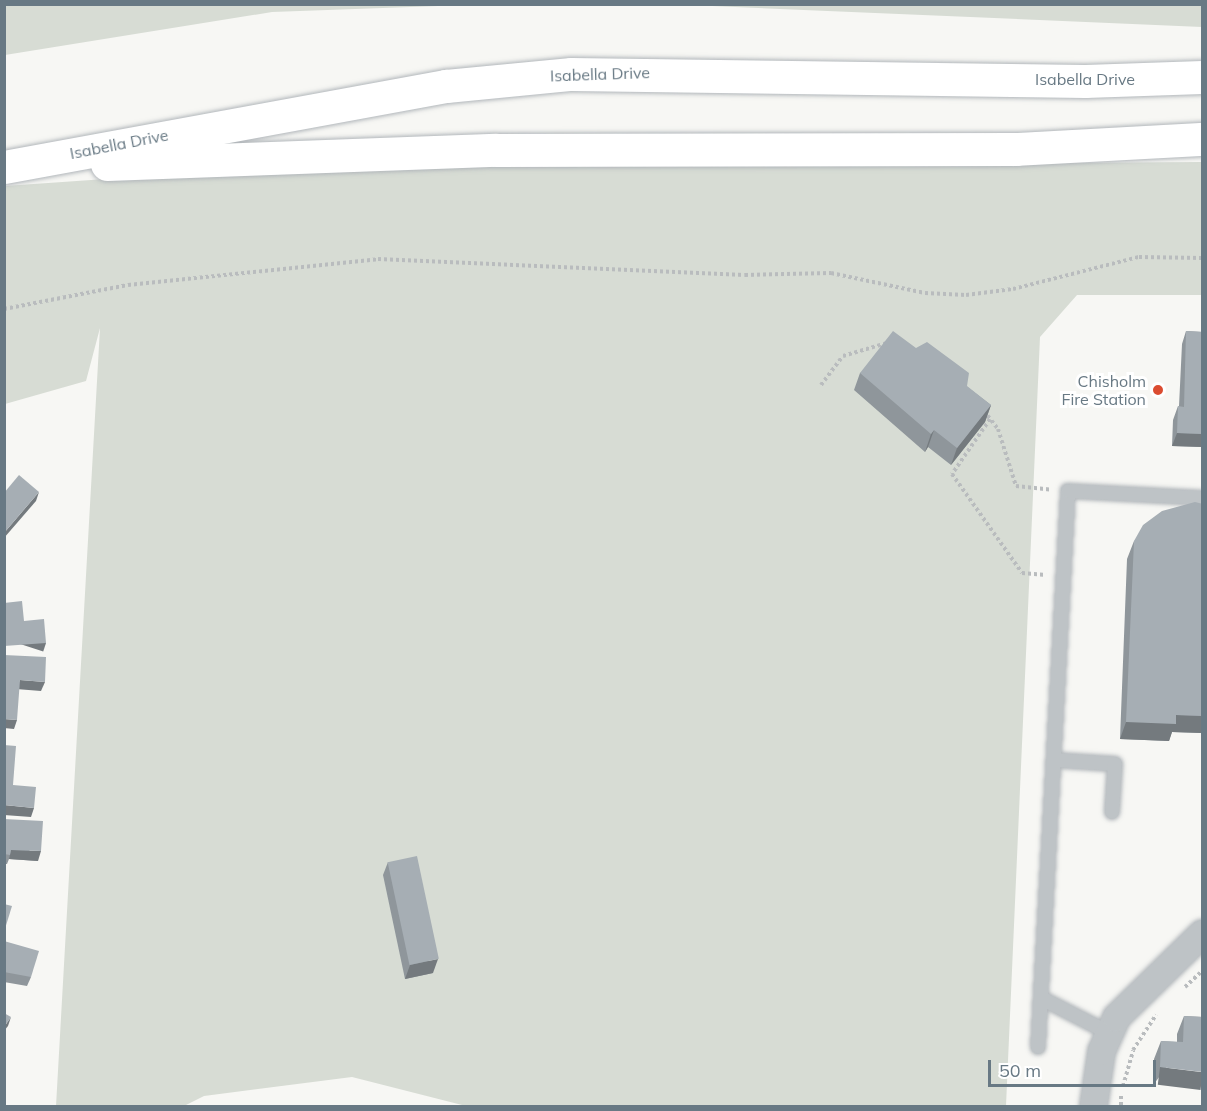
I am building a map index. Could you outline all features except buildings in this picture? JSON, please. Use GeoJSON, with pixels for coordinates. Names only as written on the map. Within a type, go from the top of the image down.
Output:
{"type":"FeatureCollection","features":[{"type":"Feature","properties":{"kind":"main road","name":"Isabella Drive"},"geometry":{"type":"LineString","coordinates":[[4,168],[446,86],[571,74],[1085,81],[1203,77]]}},
{"type":"Feature","properties":{"kind":"main road","name":"Isabella Drive"},"geometry":{"type":"LineString","coordinates":[[4,168],[239,156],[1016,149],[1203,138]]}},
{"type":"Feature","properties":{"kind":"street"},"geometry":{"type":"LineString","coordinates":[[1093,1107],[1096,1073],[1109,1034],[1135,993],[1203,933]]}},
{"type":"Feature","properties":{"kind":"lane"},"geometry":{"type":"LineString","coordinates":[[1038,1047],[1068,491],[1203,498]]}},
{"type":"Feature","properties":{"kind":"lane"},"geometry":{"type":"LineString","coordinates":[[1054,760],[1115,764],[1112,812]]}},
{"type":"Feature","properties":{"kind":"lane"},"geometry":{"type":"LineString","coordinates":[[1041,998],[1109,1034]]}},
{"type":"Feature","properties":{"kind":"path"},"geometry":{"type":"LineString","coordinates":[[4,309],[128,285],[378,259],[745,275],[831,273],[925,293],[966,295],[1013,289],[1139,257],[1203,258]]}},
{"type":"Feature","properties":{"kind":"path"},"geometry":{"type":"LineString","coordinates":[[821,385],[843,356],[884,341],[894,345]]}},
{"type":"Feature","properties":{"kind":"path"},"geometry":{"type":"LineString","coordinates":[[979,404],[990,419],[1016,486],[1068,491]]}},
{"type":"Feature","properties":{"kind":"path"},"geometry":{"type":"LineString","coordinates":[[990,419],[952,474],[1022,573],[1064,578]]}},
{"type":"Feature","properties":{"kind":"path"},"geometry":{"type":"LineString","coordinates":[[1178,994],[1203,971]]}},
{"type":"Feature","properties":{"kind":"path"},"geometry":{"type":"LineString","coordinates":[[1121,1107],[1133,1050],[1164,1006]]}},
{"type":"Feature","properties":{"kind":"shaded area"},"geometry":{"type":"Polygon","coordinates":[[[5,4],[466,5],[272,12],[5,55],[5,4]]]}},
{"type":"Feature","properties":{"kind":"shaded area"},"geometry":{"type":"Polygon","coordinates":[[[689,4],[1202,4],[1202,27],[689,5],[689,4]]]}},
{"type":"Feature","properties":{"kind":"shaded area"},"geometry":{"type":"Polygon","coordinates":[[[1202,162],[1202,295],[1077,295],[1040,337],[1006,1106],[466,1106],[352,1077],[204,1096],[184,1106],[56,1106],[100,328],[86,381],[5,404],[5,186],[265,168],[1202,162]]]}},
{"type":"Feature","properties":{"kind":"place","name":"Chisholm Fire Station"},"geometry":{"type":"Point","coordinates":[1158,390]}}]}
